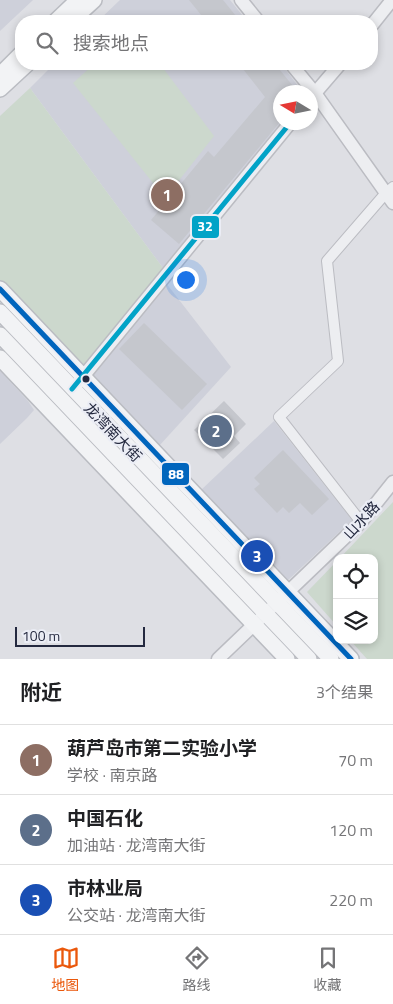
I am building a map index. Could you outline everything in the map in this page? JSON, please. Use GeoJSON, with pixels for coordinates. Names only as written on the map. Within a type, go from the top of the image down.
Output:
{"type":"FeatureCollection","features":[{"type":"Feature","properties":{"kind":"main road"},"geometry":{"type":"LineString","coordinates":[[62,15],[78,0]]}},
{"type":"Feature","properties":{"kind":"main road"},"geometry":{"type":"LineString","coordinates":[[78,15],[94,0]]}},
{"type":"Feature","properties":{"kind":"main road"},"geometry":{"type":"LineString","coordinates":[[0,74],[15,60]]}},
{"type":"Feature","properties":{"kind":"main road"},"geometry":{"type":"LineString","coordinates":[[0,89],[21,70]]}},
{"type":"Feature","properties":{"kind":"main road"},"geometry":{"type":"LineString","coordinates":[[0,289],[115,410],[282,597],[351,659]]}},
{"type":"Feature","properties":{"kind":"main road","name":"龙湾南大街"},"geometry":{"type":"LineString","coordinates":[[0,312],[103,421],[282,597],[331,659]]}},
{"type":"Feature","properties":{"kind":"main road","name":"龙湾南大街"},"geometry":{"type":"LineString","coordinates":[[0,335],[309,659]]}},
{"type":"Feature","properties":{"kind":"main road"},"geometry":{"type":"LineString","coordinates":[[0,358],[287,659]]}},
{"type":"Feature","properties":{"kind":"main road"},"geometry":{"type":"LineString","coordinates":[[103,421],[115,410]]}},
{"type":"Feature","properties":{"kind":"main road"},"geometry":{"type":"LineString","coordinates":[[142,508],[154,497]]}},
{"type":"Feature","properties":{"kind":"street"},"geometry":{"type":"LineString","coordinates":[[241,0],[253,15]]}},
{"type":"Feature","properties":{"kind":"street"},"geometry":{"type":"LineString","coordinates":[[378,18],[392,0]]}},
{"type":"Feature","properties":{"kind":"street"},"geometry":{"type":"LineString","coordinates":[[295,70],[305,85]]}},
{"type":"Feature","properties":{"kind":"street"},"geometry":{"type":"LineString","coordinates":[[318,90],[335,70]]}},
{"type":"Feature","properties":{"kind":"street"},"geometry":{"type":"LineString","coordinates":[[318,102],[390,195],[328,261],[338,361],[278,417],[361,522]]}},
{"type":"Feature","properties":{"kind":"street"},"geometry":{"type":"LineString","coordinates":[[72,389],[284,130]]}},
{"type":"Feature","properties":{"kind":"street","name":"山水路"},"geometry":{"type":"LineString","coordinates":[[218,659],[361,522],[393,482]]}},
{"type":"Feature","properties":{"kind":"shaded area"},"geometry":{"type":"Polygon","coordinates":[[[0,0],[33,0],[15,15],[0,31],[0,0]]]}},
{"type":"Feature","properties":{"kind":"shaded area"},"geometry":{"type":"Polygon","coordinates":[[[120,0],[230,0],[242,15],[104,15],[120,0]]]}},
{"type":"Feature","properties":{"kind":"shaded area"},"geometry":{"type":"Polygon","coordinates":[[[48,70],[286,70],[297,85],[273,85],[273,130],[280,130],[163,268],[30,88],[48,70]]]}},
{"type":"Feature","properties":{"kind":"shaded area"},"geometry":{"type":"Polygon","coordinates":[[[87,70],[164,70],[214,136],[165,198],[73,83],[87,70]]]}},
{"type":"Feature","properties":{"kind":"shaded area"},"geometry":{"type":"Polygon","coordinates":[[[30,88],[163,268],[80,369],[0,281],[0,116],[30,88]]]}},
{"type":"Feature","properties":{"kind":"shaded area"},"geometry":{"type":"Polygon","coordinates":[[[166,283],[231,367],[159,446],[91,374],[166,283]]]}},
{"type":"Feature","properties":{"kind":"shaded area"},"geometry":{"type":"Polygon","coordinates":[[[0,371],[34,410],[0,444],[0,371]]]}},
{"type":"Feature","properties":{"kind":"shaded area"},"geometry":{"type":"Polygon","coordinates":[[[274,421],[352,520],[286,582],[201,490],[274,421]]]}},
{"type":"Feature","properties":{"kind":"shaded area"},"geometry":{"type":"Polygon","coordinates":[[[393,502],[393,659],[367,659],[354,644],[378,644],[378,554],[344,554],[393,502]]]}},
{"type":"Feature","properties":{"kind":"shaded area"},"geometry":{"type":"Polygon","coordinates":[[[333,565],[333,621],[307,592],[333,565]]]}},
{"type":"Feature","properties":{"kind":"building"},"geometry":{"type":"Polygon","coordinates":[[[189,0],[223,0],[235,15],[201,15],[189,0]]]}},
{"type":"Feature","properties":{"kind":"building"},"geometry":{"type":"Polygon","coordinates":[[[244,70],[280,70],[292,85],[273,85],[273,130],[179,244],[151,220],[208,151],[214,157],[265,97],[244,70]]]}},
{"type":"Feature","properties":{"kind":"building"},"geometry":{"type":"Polygon","coordinates":[[[144,323],[207,384],[182,410],[119,349],[144,323]]]}},
{"type":"Feature","properties":{"kind":"building"},"geometry":{"type":"Polygon","coordinates":[[[224,401],[246,424],[234,436],[240,443],[223,459],[194,430],[224,401]]]}},
{"type":"Feature","properties":{"kind":"building"},"geometry":{"type":"Polygon","coordinates":[[[283,450],[329,499],[312,515],[300,503],[289,513],[283,507],[277,513],[254,489],[260,484],[254,478],[283,450]]]}},
{"type":"Feature","properties":{"kind":"transit line","name":"32"},"geometry":{"type":"LineString","coordinates":[[72,389],[284,130]]}},
{"type":"Feature","properties":{"kind":"transit line","name":"88"},"geometry":{"type":"LineString","coordinates":[[0,289],[351,659]]}},
{"type":"Feature","properties":{"kind":"place","name":"葫芦岛市第二实验小学"},"geometry":{"type":"Point","coordinates":[167,195]}},
{"type":"Feature","properties":{"kind":"place","name":"中国石化"},"geometry":{"type":"Point","coordinates":[216,431]}},
{"type":"Feature","properties":{"kind":"place","name":"市林业局"},"geometry":{"type":"Point","coordinates":[257,556]}}]}
